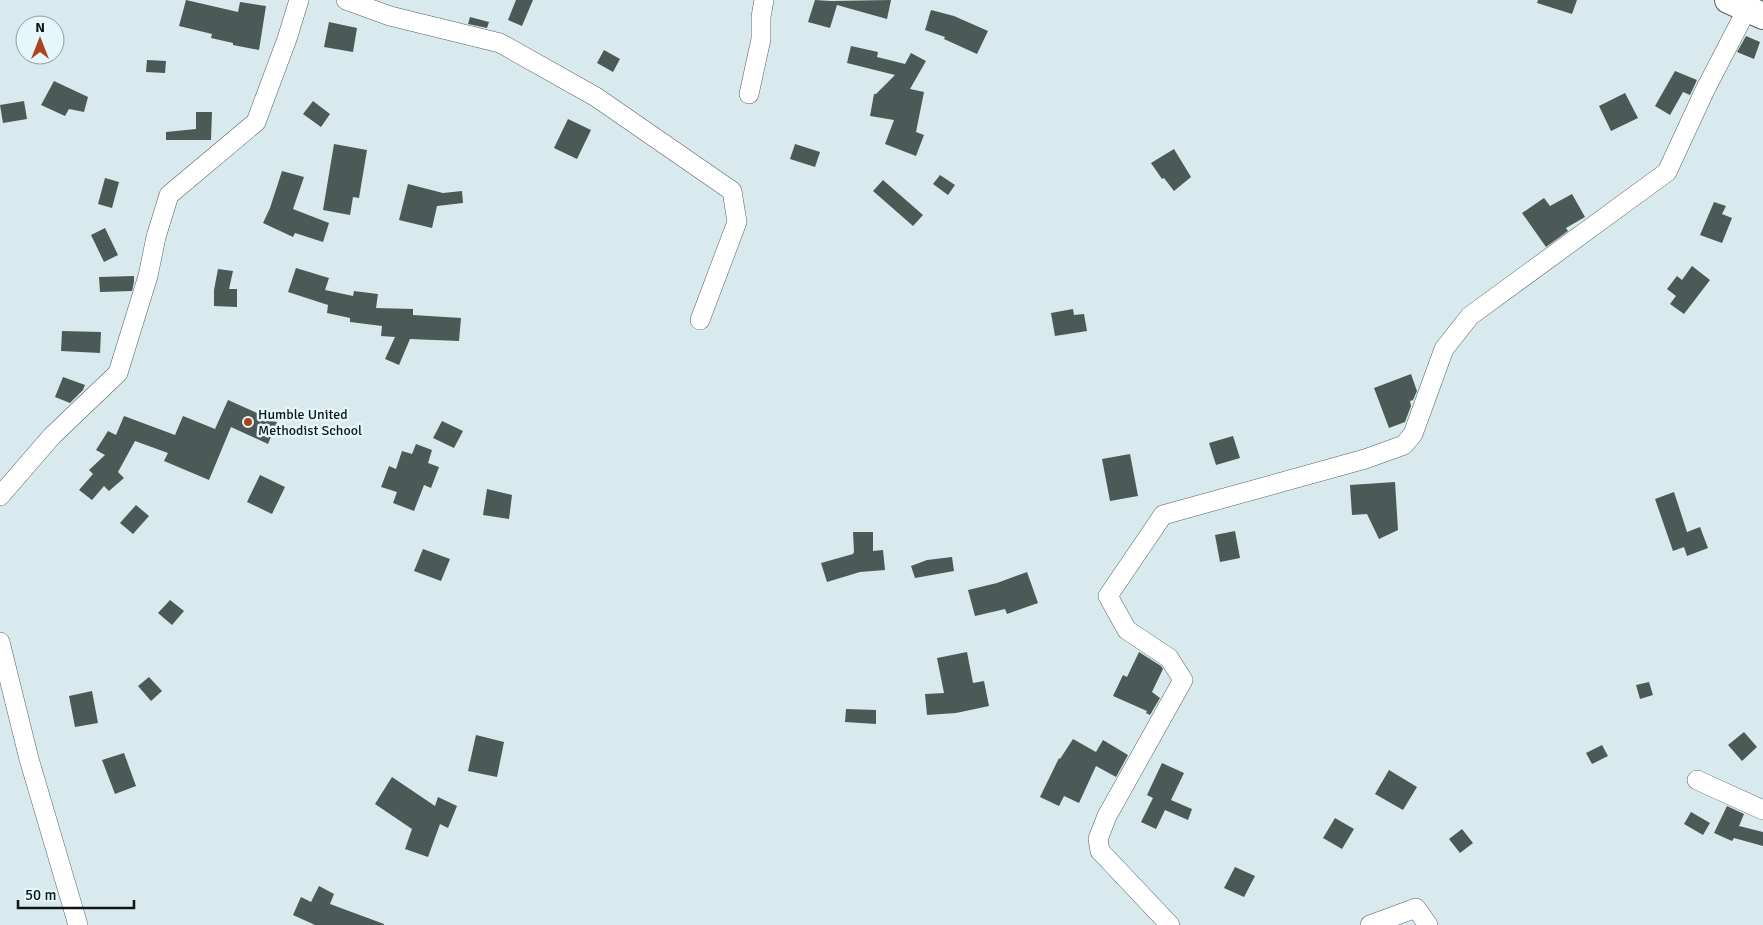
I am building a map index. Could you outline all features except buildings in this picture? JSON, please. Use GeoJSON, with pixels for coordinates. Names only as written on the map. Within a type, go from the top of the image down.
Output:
{"type":"FeatureCollection","features":[{"type":"Feature","properties":{"kind":"street"},"geometry":{"type":"LineString","coordinates":[[0,496],[7,480],[118,373],[148,276],[156,237],[169,195],[256,122],[287,39],[299,0]]}},
{"type":"Feature","properties":{"kind":"street"},"geometry":{"type":"LineString","coordinates":[[346,0],[390,16],[500,43],[596,97],[732,191],[737,222],[700,320]]}},
{"type":"Feature","properties":{"kind":"street"},"geometry":{"type":"LineString","coordinates":[[749,94],[761,39],[761,17],[764,0]]}},
{"type":"Feature","properties":{"kind":"street"},"geometry":{"type":"LineString","coordinates":[[1170,925],[1100,851],[1098,839],[1107,816],[1183,680],[1169,658],[1127,630],[1108,596],[1163,515],[1365,459],[1404,445],[1413,434],[1444,349],[1470,316],[1667,172],[1746,8]]}},
{"type":"Feature","properties":{"kind":"street"},"geometry":{"type":"LineString","coordinates":[[0,642],[28,759],[78,925]]}},
{"type":"Feature","properties":{"kind":"street"},"geometry":{"type":"LineString","coordinates":[[1697,780],[1763,810]]}},
{"type":"Feature","properties":{"kind":"street"},"geometry":{"type":"LineString","coordinates":[[1370,925],[1416,908],[1428,925]]}},
{"type":"Feature","properties":{"kind":"place","name":"Humble United Methodist School"},"geometry":{"type":"Point","coordinates":[248,422]}}]}
